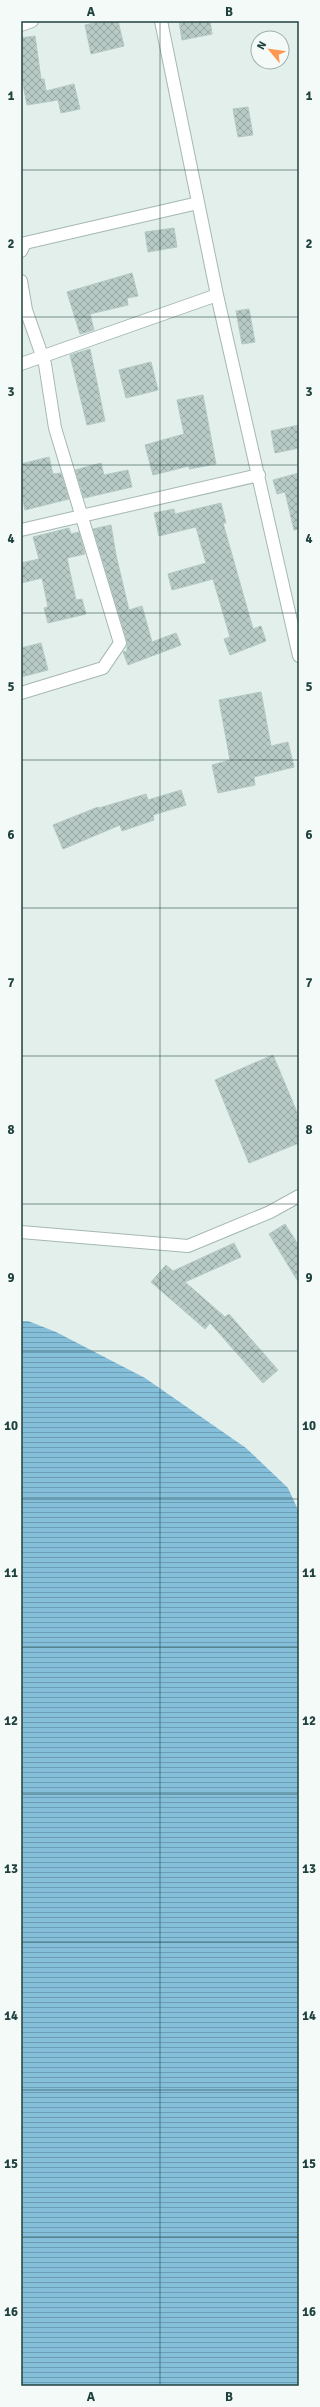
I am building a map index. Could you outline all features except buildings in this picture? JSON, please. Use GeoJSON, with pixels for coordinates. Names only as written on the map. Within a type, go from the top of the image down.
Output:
{"type":"FeatureCollection","features":[{"type":"Feature","properties":{"kind":"street"},"geometry":{"type":"LineString","coordinates":[[21,24],[32,21]]}},
{"type":"Feature","properties":{"kind":"street"},"geometry":{"type":"LineString","coordinates":[[161,21],[217,295],[259,476],[295,617],[299,656]]}},
{"type":"Feature","properties":{"kind":"street"},"geometry":{"type":"LineString","coordinates":[[21,251],[25,243],[198,204]]}},
{"type":"Feature","properties":{"kind":"street"},"geometry":{"type":"LineString","coordinates":[[21,281],[26,310],[42,358],[55,428],[120,643],[104,668],[21,692]]}},
{"type":"Feature","properties":{"kind":"street"},"geometry":{"type":"LineString","coordinates":[[21,364],[42,358],[217,295]]}},
{"type":"Feature","properties":{"kind":"street"},"geometry":{"type":"LineString","coordinates":[[21,530],[259,476]]}},
{"type":"Feature","properties":{"kind":"street"},"geometry":{"type":"LineString","coordinates":[[21,1232],[188,1246],[270,1212],[299,1196]]}},
{"type":"Feature","properties":{"kind":"water"},"geometry":{"type":"Polygon","coordinates":[[[21,1321],[28,1321],[56,1332],[145,1378],[246,1448],[288,1488],[299,1512],[299,2386],[21,2386],[21,1321]]]}}]}
